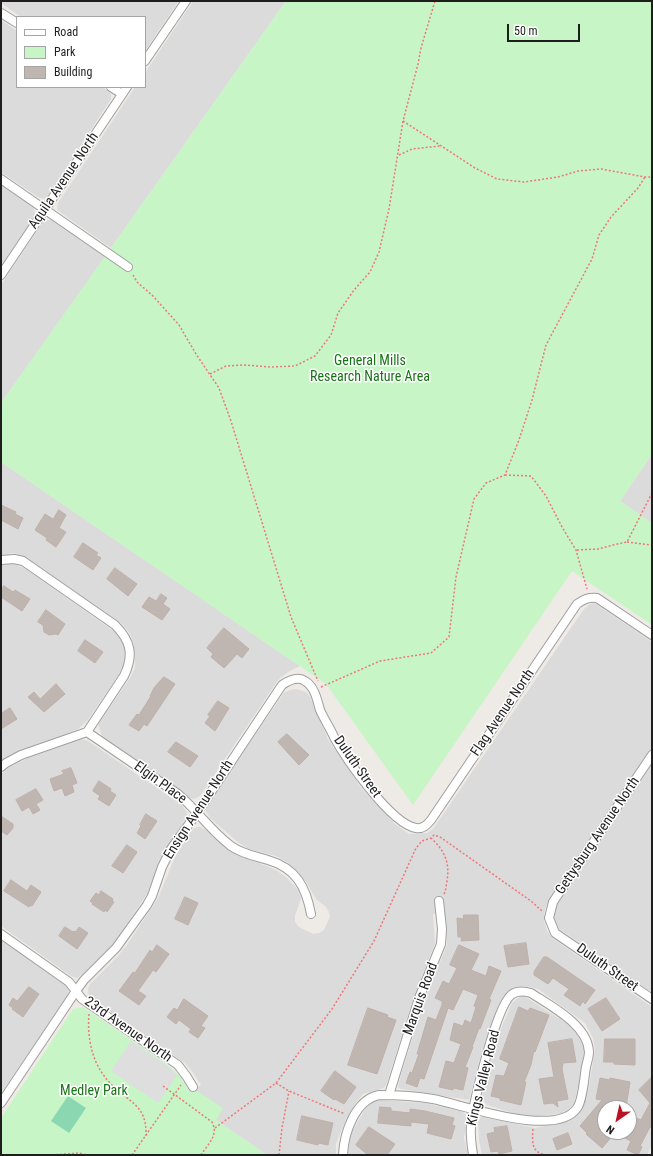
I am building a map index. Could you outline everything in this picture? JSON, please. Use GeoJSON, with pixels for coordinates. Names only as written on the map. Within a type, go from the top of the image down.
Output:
{"type":"FeatureCollection","features":[{"type":"Feature","properties":{"kind":"street"},"geometry":{"type":"LineString","coordinates":[[146,60],[186,1]]}},
{"type":"Feature","properties":{"kind":"street"},"geometry":{"type":"LineString","coordinates":[[1,13],[16,22]]}},
{"type":"Feature","properties":{"kind":"street"},"geometry":{"type":"LineString","coordinates":[[113,88],[122,94]]}},
{"type":"Feature","properties":{"kind":"street","name":"Aquila Avenue North"},"geometry":{"type":"LineString","coordinates":[[1,275],[46,210],[126,88]]}},
{"type":"Feature","properties":{"kind":"street"},"geometry":{"type":"LineString","coordinates":[[1,179],[128,267]]}},
{"type":"Feature","properties":{"kind":"street"},"geometry":{"type":"LineString","coordinates":[[1,767],[21,755],[87,732],[124,676],[128,666],[130,650],[124,634],[115,625],[30,565],[23,561],[14,559],[3,559]]}},
{"type":"Feature","properties":{"kind":"street"},"geometry":{"type":"LineString","coordinates":[[590,597],[597,598],[652,635]]}},
{"type":"Feature","properties":{"kind":"street","name":"Flag Avenue North"},"geometry":{"type":"LineString","coordinates":[[417,828],[425,827],[431,820],[577,604],[590,597]]}},
{"type":"Feature","properties":{"kind":"street","name":"Ensign Avenue North"},"geometry":{"type":"LineString","coordinates":[[1,1103],[84,980],[116,948],[147,906],[167,857],[282,685],[290,680],[299,679],[305,680],[313,690]]}},
{"type":"Feature","properties":{"kind":"street","name":"Duluth Street"},"geometry":{"type":"LineString","coordinates":[[313,690],[335,739],[352,765],[394,816],[406,825],[417,828]]}},
{"type":"Feature","properties":{"kind":"street","name":"Elgin Place"},"geometry":{"type":"LineString","coordinates":[[87,732],[178,794],[232,846],[249,855],[278,863],[292,872],[302,885],[311,914]]}},
{"type":"Feature","properties":{"kind":"street","name":"Gettysburg Avenue North"},"geometry":{"type":"LineString","coordinates":[[549,918],[553,902],[652,755]]}},
{"type":"Feature","properties":{"kind":"street","name":"Marquis Road"},"geometry":{"type":"LineString","coordinates":[[389,1095],[419,998],[441,944],[442,929],[439,901]]}},
{"type":"Feature","properties":{"kind":"street","name":"Duluth Street"},"geometry":{"type":"LineString","coordinates":[[549,918],[555,933],[652,999]]}},
{"type":"Feature","properties":{"kind":"street","name":"23rd Avenue North"},"geometry":{"type":"LineString","coordinates":[[1,934],[69,982],[82,999],[178,1065],[193,1087]]}},
{"type":"Feature","properties":{"kind":"street","name":"Kings Valley Road"},"geometry":{"type":"LineString","coordinates":[[473,1155],[470,1128],[490,1044],[506,1002],[510,996],[517,992],[524,991],[531,993],[573,1022],[581,1030],[587,1042],[589,1052],[580,1100],[577,1108],[559,1120],[543,1122],[534,1121]]}},
{"type":"Feature","properties":{"kind":"street"},"geometry":{"type":"LineString","coordinates":[[343,1155],[343,1144],[346,1131],[363,1102],[371,1096],[389,1095],[432,1099],[534,1121]]}},
{"type":"Feature","properties":{"kind":"path"},"geometry":{"type":"LineString","coordinates":[[210,374],[226,366],[295,366],[315,356],[331,335],[338,313],[354,290],[370,272],[379,252],[399,155],[403,121],[423,40],[435,1]]}},
{"type":"Feature","properties":{"kind":"path"},"geometry":{"type":"LineString","coordinates":[[403,121],[475,168],[497,179],[524,182],[601,168],[652,177]]}},
{"type":"Feature","properties":{"kind":"path"},"geometry":{"type":"LineString","coordinates":[[399,155],[412,149],[440,146]]}},
{"type":"Feature","properties":{"kind":"path"},"geometry":{"type":"LineString","coordinates":[[505,475],[524,427],[546,345],[592,259],[599,235],[611,217],[638,188],[646,177]]}},
{"type":"Feature","properties":{"kind":"path"},"geometry":{"type":"LineString","coordinates":[[128,267],[137,282],[153,296],[179,325],[219,388],[231,421],[291,616],[313,671],[322,687]]}},
{"type":"Feature","properties":{"kind":"path"},"geometry":{"type":"LineString","coordinates":[[313,690],[380,661],[430,653],[449,637],[456,577],[474,499],[486,483],[505,475],[532,476],[546,496],[576,550],[590,597]]}},
{"type":"Feature","properties":{"kind":"path"},"geometry":{"type":"LineString","coordinates":[[627,542],[652,493]]}},
{"type":"Feature","properties":{"kind":"path"},"geometry":{"type":"LineString","coordinates":[[576,550],[598,549],[627,542],[652,545]]}},
{"type":"Feature","properties":{"kind":"path"},"geometry":{"type":"LineString","coordinates":[[215,1128],[276,1083],[332,1009],[374,941],[416,848],[422,841],[431,838],[434,835],[440,837],[531,901],[549,918]]}},
{"type":"Feature","properties":{"kind":"path"},"geometry":{"type":"LineString","coordinates":[[431,838],[437,843],[447,858],[449,873],[445,891],[439,901]]}},
{"type":"Feature","properties":{"kind":"path"},"geometry":{"type":"LineString","coordinates":[[93,1007],[89,1014],[88,1025],[89,1039],[93,1053],[103,1075],[110,1084],[134,1103],[145,1118],[146,1136]]}},
{"type":"Feature","properties":{"kind":"path"},"geometry":{"type":"LineString","coordinates":[[132,1155],[176,1095],[187,1077]]}},
{"type":"Feature","properties":{"kind":"path"},"geometry":{"type":"LineString","coordinates":[[276,1083],[289,1091],[353,1118]]}},
{"type":"Feature","properties":{"kind":"path"},"geometry":{"type":"LineString","coordinates":[[163,1086],[212,1122],[215,1128],[215,1134],[201,1155]]}},
{"type":"Feature","properties":{"kind":"path"},"geometry":{"type":"LineString","coordinates":[[279,1155],[282,1128],[289,1091]]}},
{"type":"Feature","properties":{"kind":"path"},"geometry":{"type":"LineString","coordinates":[[534,1121],[533,1146],[537,1152],[548,1155]]}},
{"type":"Feature","properties":{"kind":"path"},"geometry":{"type":"LineString","coordinates":[[52,1155],[87,1155]]}},
{"type":"Feature","properties":{"kind":"shaded area"},"geometry":{"type":"Polygon","coordinates":[[[1,1],[179,1],[146,50],[146,16],[20,16],[1,3],[1,1]]]}},
{"type":"Feature","properties":{"kind":"shaded area"},"geometry":{"type":"Polygon","coordinates":[[[193,1],[286,1],[111,248],[60,212],[57,209],[58,203],[134,88],[146,88],[146,72],[193,1]]]}},
{"type":"Feature","properties":{"kind":"shaded area"},"geometry":{"type":"Polygon","coordinates":[[[1,20],[16,30],[16,88],[104,88],[109,91],[111,99],[48,196],[44,199],[38,197],[1,172],[1,20]]]}},
{"type":"Feature","properties":{"kind":"shaded area"},"geometry":{"type":"Polygon","coordinates":[[[1,185],[34,207],[35,217],[1,267],[1,185]]]}},
{"type":"Feature","properties":{"kind":"shaded area"},"geometry":{"type":"Polygon","coordinates":[[[53,220],[105,257],[1,403],[1,285],[43,222],[53,220]]]}},
{"type":"Feature","properties":{"kind":"shaded area"},"geometry":{"type":"Polygon","coordinates":[[[652,454],[652,523],[620,501],[652,454]]]}},
{"type":"Feature","properties":{"kind":"shaded area"},"geometry":{"type":"Polygon","coordinates":[[[1,462],[300,666],[288,672],[278,680],[200,796],[194,799],[189,798],[171,783],[102,736],[98,724],[130,678],[135,668],[133,642],[130,634],[122,624],[25,557],[13,553],[1,555],[1,462]]]}},
{"type":"Feature","properties":{"kind":"shaded area"},"geometry":{"type":"Polygon","coordinates":[[[1,563],[12,563],[24,568],[118,634],[124,645],[126,656],[123,668],[87,721],[78,729],[1,762],[1,563]]]}},
{"type":"Feature","properties":{"kind":"shaded area"},"geometry":{"type":"Polygon","coordinates":[[[594,603],[652,642],[652,751],[546,906],[544,921],[547,931],[552,938],[652,1007],[652,1145],[647,1155],[482,1155],[479,1140],[478,1121],[482,1116],[535,1128],[569,1121],[577,1115],[587,1098],[595,1050],[593,1038],[585,1023],[538,989],[531,987],[518,986],[510,991],[499,1004],[482,1051],[469,1100],[399,1088],[398,1085],[424,1001],[447,945],[446,925],[443,911],[433,914],[435,943],[414,997],[386,1085],[384,1088],[363,1094],[355,1104],[344,1124],[336,1144],[336,1155],[267,1155],[216,1120],[194,1089],[201,1085],[185,1063],[89,997],[88,989],[90,984],[127,945],[158,898],[175,857],[191,831],[196,827],[206,830],[233,853],[276,870],[287,878],[298,890],[301,898],[295,916],[295,922],[299,927],[313,934],[324,930],[330,917],[329,912],[326,907],[316,899],[307,883],[298,872],[287,862],[276,856],[249,849],[239,843],[210,818],[205,809],[284,693],[296,689],[306,692],[311,699],[328,739],[362,789],[395,824],[409,834],[427,833],[433,829],[584,609],[590,604],[594,603]]]}},
{"type":"Feature","properties":{"kind":"shaded area"},"geometry":{"type":"Polygon","coordinates":[[[81,739],[88,741],[182,805],[187,813],[187,816],[163,853],[147,894],[112,946],[77,978],[71,976],[1,926],[1,774],[10,767],[28,758],[81,739]]]}},
{"type":"Feature","properties":{"kind":"shaded area"},"geometry":{"type":"Polygon","coordinates":[[[652,764],[652,993],[558,928],[554,922],[554,915],[556,905],[652,764]]]}},
{"type":"Feature","properties":{"kind":"shaded area"},"geometry":{"type":"Polygon","coordinates":[[[1,939],[65,984],[69,990],[68,995],[1,1093],[1,939]]]}},
{"type":"Feature","properties":{"kind":"shaded area"},"geometry":{"type":"Polygon","coordinates":[[[523,996],[571,1026],[579,1033],[584,1044],[586,1055],[574,1103],[569,1109],[562,1113],[538,1116],[516,1114],[487,1105],[482,1099],[494,1045],[512,1003],[523,996]]]}},
{"type":"Feature","properties":{"kind":"shaded area"},"geometry":{"type":"Polygon","coordinates":[[[131,1041],[165,1064],[177,1075],[158,1103],[111,1071],[131,1041]]]}},
{"type":"Feature","properties":{"kind":"shaded area"},"geometry":{"type":"Polygon","coordinates":[[[379,1100],[424,1103],[462,1111],[465,1114],[467,1121],[464,1138],[468,1155],[348,1155],[350,1135],[371,1102],[379,1100]]]}},
{"type":"Feature","properties":{"kind":"green space","name":"General Mills Research Nature Area"},"geometry":{"type":"Polygon","coordinates":[[[286,1],[652,1],[652,454],[620,501],[652,523],[652,625],[572,571],[413,805],[326,684],[1,462],[1,403],[286,1]]]}},
{"type":"Feature","properties":{"kind":"green space","name":"Medley Park"},"geometry":{"type":"Polygon","coordinates":[[[83,1007],[164,1062],[180,1076],[189,1091],[194,1089],[223,1108],[216,1120],[267,1155],[1,1155],[1,1118],[73,1009],[83,1007]]]}},
{"type":"Feature","properties":{"kind":"green space"},"geometry":{"type":"Polygon","coordinates":[[[68,1096],[86,1108],[69,1133],[51,1121],[68,1096]]]}},
{"type":"Feature","properties":{"kind":"building"},"geometry":{"type":"Polygon","coordinates":[[[1,505],[16,512],[15,514],[23,518],[18,529],[1,520],[1,505]]]}},
{"type":"Feature","properties":{"kind":"building"},"geometry":{"type":"Polygon","coordinates":[[[59,510],[66,515],[59,528],[66,532],[56,547],[46,540],[47,538],[35,530],[45,514],[53,519],[59,510]]]}},
{"type":"Feature","properties":{"kind":"building"},"geometry":{"type":"Polygon","coordinates":[[[83,543],[98,553],[96,555],[101,558],[93,570],[74,557],[83,543]]]}},
{"type":"Feature","properties":{"kind":"building"},"geometry":{"type":"Polygon","coordinates":[[[115,568],[137,584],[128,596],[107,579],[115,568]]]}},
{"type":"Feature","properties":{"kind":"building"},"geometry":{"type":"Polygon","coordinates":[[[4,586],[13,592],[15,590],[30,599],[22,611],[1,597],[1,591],[4,586]]]}},
{"type":"Feature","properties":{"kind":"building"},"geometry":{"type":"Polygon","coordinates":[[[161,594],[167,598],[163,604],[170,609],[162,620],[142,607],[149,597],[156,601],[161,594]]]}},
{"type":"Feature","properties":{"kind":"building"},"geometry":{"type":"Polygon","coordinates":[[[46,610],[65,624],[58,635],[49,635],[44,632],[43,625],[38,622],[46,610]]]}},
{"type":"Feature","properties":{"kind":"building"},"geometry":{"type":"Polygon","coordinates":[[[224,628],[249,649],[242,658],[237,654],[224,668],[211,657],[213,654],[207,648],[224,628]]]}},
{"type":"Feature","properties":{"kind":"building"},"geometry":{"type":"Polygon","coordinates":[[[85,640],[103,652],[95,663],[78,651],[85,640]]]}},
{"type":"Feature","properties":{"kind":"building"},"geometry":{"type":"Polygon","coordinates":[[[164,677],[175,684],[147,726],[144,724],[139,731],[129,725],[137,714],[139,715],[151,696],[154,688],[164,677]]]}},
{"type":"Feature","properties":{"kind":"building"},"geometry":{"type":"Polygon","coordinates":[[[56,684],[65,694],[44,712],[28,697],[34,692],[40,699],[56,684]]]}},
{"type":"Feature","properties":{"kind":"building"},"geometry":{"type":"Polygon","coordinates":[[[218,701],[229,708],[215,731],[205,723],[210,716],[208,715],[218,701]]]}},
{"type":"Feature","properties":{"kind":"building"},"geometry":{"type":"Polygon","coordinates":[[[10,708],[17,719],[1,729],[1,714],[10,708]]]}},
{"type":"Feature","properties":{"kind":"building"},"geometry":{"type":"Polygon","coordinates":[[[287,734],[309,755],[299,765],[278,742],[287,734]]]}},
{"type":"Feature","properties":{"kind":"building"},"geometry":{"type":"Polygon","coordinates":[[[176,742],[198,756],[190,767],[168,752],[176,742]]]}},
{"type":"Feature","properties":{"kind":"building"},"geometry":{"type":"Polygon","coordinates":[[[71,768],[77,783],[72,785],[74,792],[65,796],[62,788],[54,791],[50,779],[64,774],[62,771],[71,768]]]}},
{"type":"Feature","properties":{"kind":"building"},"geometry":{"type":"Polygon","coordinates":[[[99,781],[111,789],[110,791],[116,795],[109,806],[98,799],[100,796],[93,791],[99,781]]]}},
{"type":"Feature","properties":{"kind":"building"},"geometry":{"type":"Polygon","coordinates":[[[36,789],[43,800],[36,804],[40,810],[33,814],[29,807],[22,811],[16,800],[36,789]]]}},
{"type":"Feature","properties":{"kind":"building"},"geometry":{"type":"Polygon","coordinates":[[[146,814],[157,821],[145,839],[137,833],[146,814]]]}},
{"type":"Feature","properties":{"kind":"building"},"geometry":{"type":"Polygon","coordinates":[[[1,816],[13,824],[13,828],[7,835],[1,831],[1,816]]]}},
{"type":"Feature","properties":{"kind":"building"},"geometry":{"type":"Polygon","coordinates":[[[127,845],[137,852],[123,873],[112,866],[127,845]]]}},
{"type":"Feature","properties":{"kind":"building"},"geometry":{"type":"Polygon","coordinates":[[[11,880],[27,891],[31,885],[41,892],[32,906],[30,905],[29,907],[4,891],[11,880]]]}},
{"type":"Feature","properties":{"kind":"building"},"geometry":{"type":"Polygon","coordinates":[[[101,891],[113,899],[112,901],[114,902],[107,912],[105,910],[104,912],[90,901],[96,893],[99,895],[101,891]]]}},
{"type":"Feature","properties":{"kind":"building"},"geometry":{"type":"Polygon","coordinates":[[[185,897],[198,903],[188,925],[175,919],[185,897]]]}},
{"type":"Feature","properties":{"kind":"building"},"geometry":{"type":"Polygon","coordinates":[[[464,915],[478,915],[479,940],[461,941],[462,937],[458,937],[457,918],[463,919],[464,915]]]}},
{"type":"Feature","properties":{"kind":"building"},"geometry":{"type":"Polygon","coordinates":[[[65,927],[73,932],[76,932],[79,927],[88,933],[77,949],[59,936],[65,927]]]}},
{"type":"Feature","properties":{"kind":"building"},"geometry":{"type":"Polygon","coordinates":[[[526,943],[529,964],[508,967],[504,946],[526,943]]]}},
{"type":"Feature","properties":{"kind":"building"},"geometry":{"type":"Polygon","coordinates":[[[157,945],[169,954],[156,972],[153,970],[138,991],[146,996],[139,1005],[119,991],[133,972],[135,973],[150,950],[152,952],[157,945]]]}},
{"type":"Feature","properties":{"kind":"building"},"geometry":{"type":"Polygon","coordinates":[[[459,945],[479,954],[471,970],[486,976],[489,966],[501,971],[489,999],[491,1000],[465,1067],[468,1068],[463,1090],[453,1088],[453,1090],[439,1087],[446,1061],[454,1063],[461,1044],[450,1040],[454,1023],[463,1026],[465,1020],[471,1023],[476,1007],[474,1006],[478,995],[463,989],[453,1010],[448,1008],[424,1079],[420,1078],[417,1087],[406,1083],[410,1072],[412,1073],[419,1054],[417,1054],[428,1017],[436,1020],[442,1005],[442,1001],[435,998],[443,981],[449,984],[457,968],[450,965],[459,945]]]}},
{"type":"Feature","properties":{"kind":"building"},"geometry":{"type":"Polygon","coordinates":[[[544,957],[547,957],[595,990],[585,1004],[583,1001],[580,1006],[564,995],[569,989],[553,978],[548,984],[534,975],[534,972],[544,957]]]}},
{"type":"Feature","properties":{"kind":"building"},"geometry":{"type":"Polygon","coordinates":[[[29,987],[39,994],[23,1017],[9,1005],[13,998],[17,1001],[29,987]]]}},
{"type":"Feature","properties":{"kind":"building"},"geometry":{"type":"Polygon","coordinates":[[[606,998],[620,1019],[602,1031],[588,1009],[606,998]]]}},
{"type":"Feature","properties":{"kind":"building"},"geometry":{"type":"Polygon","coordinates":[[[184,999],[208,1016],[201,1026],[205,1028],[198,1038],[189,1032],[191,1029],[179,1020],[176,1024],[167,1017],[174,1008],[177,1010],[184,999]]]}},
{"type":"Feature","properties":{"kind":"building"},"geometry":{"type":"Polygon","coordinates":[[[519,1007],[528,1011],[530,1008],[549,1015],[535,1052],[534,1050],[531,1065],[524,1082],[526,1082],[521,1105],[500,1100],[500,1098],[491,1096],[496,1075],[504,1076],[509,1063],[500,1059],[519,1007]]]}},
{"type":"Feature","properties":{"kind":"building"},"geometry":{"type":"Polygon","coordinates":[[[368,1008],[388,1015],[387,1017],[396,1020],[377,1074],[348,1065],[368,1008]]]}},
{"type":"Feature","properties":{"kind":"building"},"geometry":{"type":"Polygon","coordinates":[[[572,1039],[576,1062],[563,1063],[562,1069],[568,1099],[557,1101],[558,1107],[553,1103],[544,1104],[539,1079],[554,1077],[548,1043],[572,1039]]]}},
{"type":"Feature","properties":{"kind":"building"},"geometry":{"type":"Polygon","coordinates":[[[605,1039],[635,1039],[635,1065],[604,1062],[605,1039]]]}},
{"type":"Feature","properties":{"kind":"building"},"geometry":{"type":"Polygon","coordinates":[[[335,1071],[356,1087],[344,1104],[335,1099],[334,1100],[321,1091],[335,1071]]]}},
{"type":"Feature","properties":{"kind":"building"},"geometry":{"type":"Polygon","coordinates":[[[652,1077],[652,1128],[650,1127],[640,1146],[642,1147],[638,1155],[627,1150],[631,1141],[629,1140],[637,1140],[637,1118],[641,1120],[650,1103],[639,1090],[652,1077]]]}},
{"type":"Feature","properties":{"kind":"building"},"geometry":{"type":"Polygon","coordinates":[[[600,1078],[610,1080],[610,1078],[630,1082],[627,1100],[596,1099],[600,1078]]]}},
{"type":"Feature","properties":{"kind":"building"},"geometry":{"type":"Polygon","coordinates":[[[597,1106],[597,1140],[609,1140],[602,1148],[586,1134],[587,1133],[580,1126],[597,1106]]]}},
{"type":"Feature","properties":{"kind":"building"},"geometry":{"type":"Polygon","coordinates":[[[380,1107],[391,1108],[391,1111],[410,1113],[410,1109],[425,1111],[454,1118],[452,1125],[455,1126],[451,1139],[427,1133],[429,1124],[411,1122],[411,1126],[378,1123],[380,1107]]]}},
{"type":"Feature","properties":{"kind":"building"},"geometry":{"type":"Polygon","coordinates":[[[302,1116],[333,1123],[328,1145],[318,1143],[318,1145],[297,1140],[302,1116]]]}},
{"type":"Feature","properties":{"kind":"building"},"geometry":{"type":"Polygon","coordinates":[[[507,1126],[512,1151],[499,1154],[498,1151],[491,1152],[487,1134],[495,1132],[494,1128],[507,1126]]]}},
{"type":"Feature","properties":{"kind":"building"},"geometry":{"type":"Polygon","coordinates":[[[369,1127],[395,1144],[387,1155],[368,1155],[356,1145],[369,1127]]]}},
{"type":"Feature","properties":{"kind":"building"},"geometry":{"type":"Polygon","coordinates":[[[568,1133],[572,1144],[557,1150],[553,1139],[568,1133]]]}}]}
